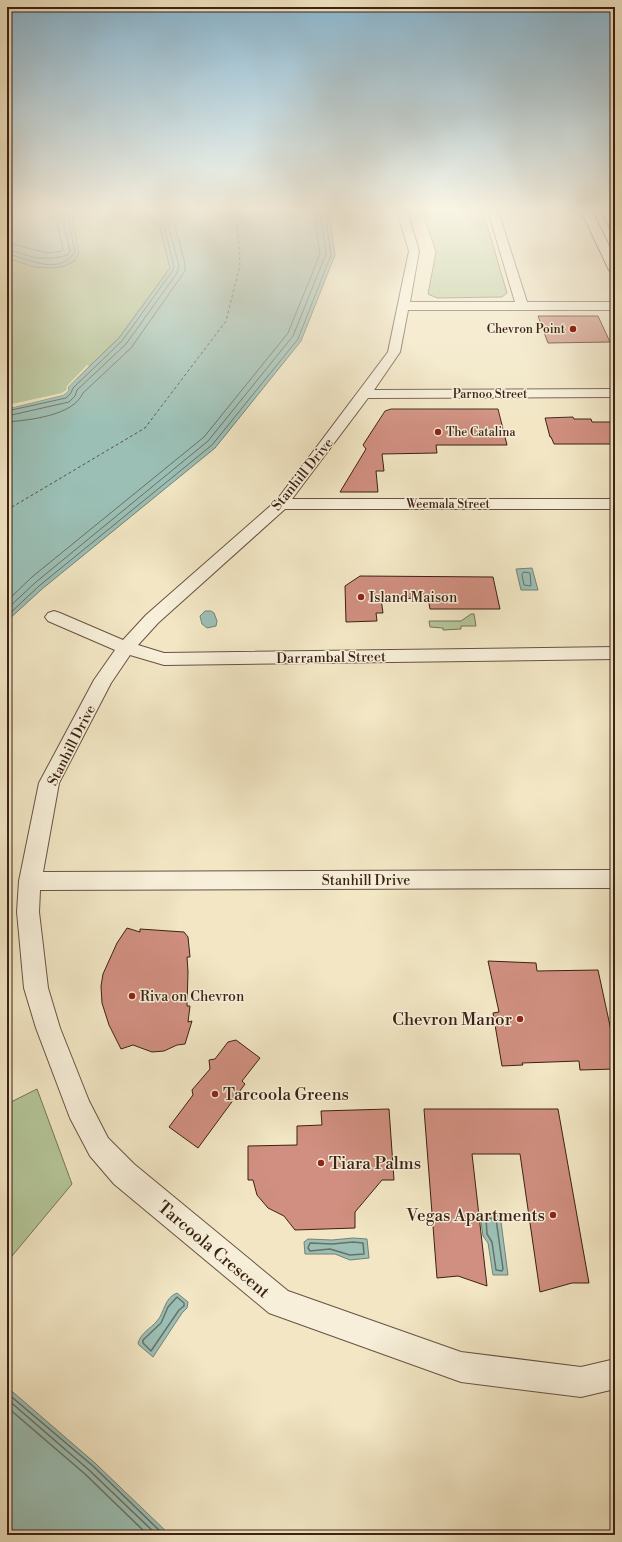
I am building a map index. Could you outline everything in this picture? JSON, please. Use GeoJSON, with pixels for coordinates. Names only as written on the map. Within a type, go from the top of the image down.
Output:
{"type":"FeatureCollection","features":[{"type":"Feature","properties":{"kind":"street","name":"Stanhill Drive"},"geometry":{"type":"LineString","coordinates":[[407,283],[394,352],[281,504],[152,619],[126,648],[103,680],[49,783],[30,881],[615,879]]}},
{"type":"Feature","properties":{"kind":"street"},"geometry":{"type":"LineString","coordinates":[[515,283],[522,306]]}},
{"type":"Feature","properties":{"kind":"street"},"geometry":{"type":"LineString","coordinates":[[402,306],[615,306]]}},
{"type":"Feature","properties":{"kind":"street","name":"Parnoo Street"},"geometry":{"type":"LineString","coordinates":[[364,394],[615,393]]}},
{"type":"Feature","properties":{"kind":"street","name":"Weemala Street"},"geometry":{"type":"LineString","coordinates":[[281,504],[615,504]]}},
{"type":"Feature","properties":{"kind":"street","name":"Darrambal Street"},"geometry":{"type":"LineString","coordinates":[[54,617],[126,648],[164,659],[615,653]]}},
{"type":"Feature","properties":{"kind":"street","name":"Tarcoola Crescent"},"geometry":{"type":"LineString","coordinates":[[30,881],[28,912],[36,988],[48,1028],[79,1109],[100,1147],[124,1174],[279,1304],[461,1367],[580,1382],[615,1374]]}},
{"type":"Feature","properties":{"kind":"green space"},"geometry":{"type":"Polygon","coordinates":[[[7,283],[159,283],[119,338],[68,387],[63,395],[7,407],[7,283]]]}},
{"type":"Feature","properties":{"kind":"green space"},"geometry":{"type":"Polygon","coordinates":[[[430,283],[504,283],[507,293],[502,297],[437,298],[428,294],[430,283]]]}},
{"type":"Feature","properties":{"kind":"green space"},"geometry":{"type":"Polygon","coordinates":[[[471,614],[474,614],[476,626],[461,626],[461,629],[443,630],[443,628],[430,627],[429,621],[461,621],[471,614]]]}},
{"type":"Feature","properties":{"kind":"green space"},"geometry":{"type":"Polygon","coordinates":[[[37,1089],[72,1184],[7,1262],[7,1104],[37,1089]]]}},
{"type":"Feature","properties":{"kind":"water"},"geometry":{"type":"Polygon","coordinates":[[[159,283],[324,283],[301,341],[215,448],[42,589],[7,621],[7,407],[14,407],[63,395],[68,391],[68,387],[119,338],[159,283]]]}},
{"type":"Feature","properties":{"kind":"water"},"geometry":{"type":"Polygon","coordinates":[[[532,568],[538,590],[521,590],[516,569],[532,568]]]}},
{"type":"Feature","properties":{"kind":"water"},"geometry":{"type":"Polygon","coordinates":[[[205,611],[211,611],[214,613],[217,621],[216,626],[207,628],[202,624],[200,616],[205,611]]]}},
{"type":"Feature","properties":{"kind":"water"},"geometry":{"type":"Polygon","coordinates":[[[480,1214],[500,1214],[508,1275],[493,1275],[488,1243],[483,1236],[480,1214]]]}},
{"type":"Feature","properties":{"kind":"water"},"geometry":{"type":"Polygon","coordinates":[[[353,1238],[367,1239],[369,1258],[350,1260],[335,1254],[305,1254],[304,1242],[308,1239],[332,1240],[353,1238]]]}},
{"type":"Feature","properties":{"kind":"water"},"geometry":{"type":"Polygon","coordinates":[[[177,1293],[188,1302],[187,1308],[182,1313],[153,1357],[139,1345],[139,1340],[160,1317],[170,1298],[177,1293]]]}},
{"type":"Feature","properties":{"kind":"water"},"geometry":{"type":"Polygon","coordinates":[[[7,1387],[95,1463],[170,1535],[7,1535],[7,1387]]]}},
{"type":"Feature","properties":{"kind":"pier"},"geometry":{"type":"Polygon","coordinates":[[[87,365],[89,366],[68,387],[68,391],[63,395],[14,407],[7,407],[7,405],[62,393],[87,365]]]}},
{"type":"Feature","properties":{"kind":"building","name":"Chevron Point"},"geometry":{"type":"Polygon","coordinates":[[[538,316],[598,316],[610,342],[548,343],[538,316]]]}},
{"type":"Feature","properties":{"kind":"building","name":"The Catalina"},"geometry":{"type":"Polygon","coordinates":[[[391,409],[498,409],[507,445],[436,445],[437,453],[382,454],[384,471],[376,471],[378,492],[340,492],[366,449],[363,445],[385,411],[391,409]]]}},
{"type":"Feature","properties":{"kind":"building"},"geometry":{"type":"Polygon","coordinates":[[[573,417],[574,419],[591,419],[592,422],[615,422],[615,444],[554,444],[550,437],[545,418],[573,417]]]}},
{"type":"Feature","properties":{"kind":"building"},"geometry":{"type":"Polygon","coordinates":[[[360,576],[493,577],[500,609],[430,609],[428,598],[381,599],[383,613],[376,613],[377,621],[346,622],[345,586],[360,576]]]}},
{"type":"Feature","properties":{"kind":"building","name":"Riva on Chevron"},"geometry":{"type":"Polygon","coordinates":[[[127,928],[140,932],[140,929],[184,932],[188,937],[190,957],[187,957],[187,1006],[190,1006],[188,1022],[192,1021],[185,1044],[177,1045],[164,1051],[152,1052],[133,1045],[121,1049],[109,1025],[102,1003],[101,986],[103,974],[117,943],[127,928]]]}},
{"type":"Feature","properties":{"kind":"building"},"geometry":{"type":"Polygon","coordinates":[[[488,961],[536,963],[537,971],[598,970],[615,1049],[615,1069],[580,1070],[579,1061],[522,1063],[523,1065],[502,1066],[493,1013],[499,1012],[488,961]]]}},
{"type":"Feature","properties":{"kind":"building","name":"Tarcoola Greens"},"geometry":{"type":"Polygon","coordinates":[[[236,1040],[260,1058],[242,1081],[245,1084],[198,1148],[169,1127],[193,1095],[192,1090],[210,1069],[209,1060],[215,1059],[228,1042],[236,1040]]]}},
{"type":"Feature","properties":{"kind":"building","name":"Tiara Palms"},"geometry":{"type":"Polygon","coordinates":[[[389,1109],[394,1180],[382,1180],[355,1212],[355,1228],[295,1230],[284,1216],[268,1208],[257,1195],[253,1180],[248,1180],[248,1146],[297,1145],[297,1126],[322,1125],[321,1111],[389,1109]]]}},
{"type":"Feature","properties":{"kind":"building","name":"Vegas Apartments"},"geometry":{"type":"Polygon","coordinates":[[[424,1109],[558,1109],[589,1283],[572,1283],[540,1292],[520,1154],[472,1154],[487,1286],[458,1276],[437,1278],[424,1109]]]}},
{"type":"Feature","properties":{"kind":"ferry route"},"geometry":{"type":"LineString","coordinates":[[7,510],[145,428],[226,321],[236,283]]}},
{"type":"Feature","properties":{"kind":"place","name":"Chevron Point"},"geometry":{"type":"Point","coordinates":[573,329]}},
{"type":"Feature","properties":{"kind":"place","name":"The Catalina"},"geometry":{"type":"Point","coordinates":[438,432]}},
{"type":"Feature","properties":{"kind":"place","name":"Island Maison"},"geometry":{"type":"Point","coordinates":[361,597]}},
{"type":"Feature","properties":{"kind":"place","name":"Riva on Chevron"},"geometry":{"type":"Point","coordinates":[132,996]}},
{"type":"Feature","properties":{"kind":"place","name":"Chevron Manor"},"geometry":{"type":"Point","coordinates":[520,1019]}},
{"type":"Feature","properties":{"kind":"place","name":"Tarcoola Greens"},"geometry":{"type":"Point","coordinates":[215,1094]}},
{"type":"Feature","properties":{"kind":"place","name":"Tiara Palms"},"geometry":{"type":"Point","coordinates":[321,1163]}},
{"type":"Feature","properties":{"kind":"place","name":"Vegas Apartments"},"geometry":{"type":"Point","coordinates":[553,1215]}}]}
